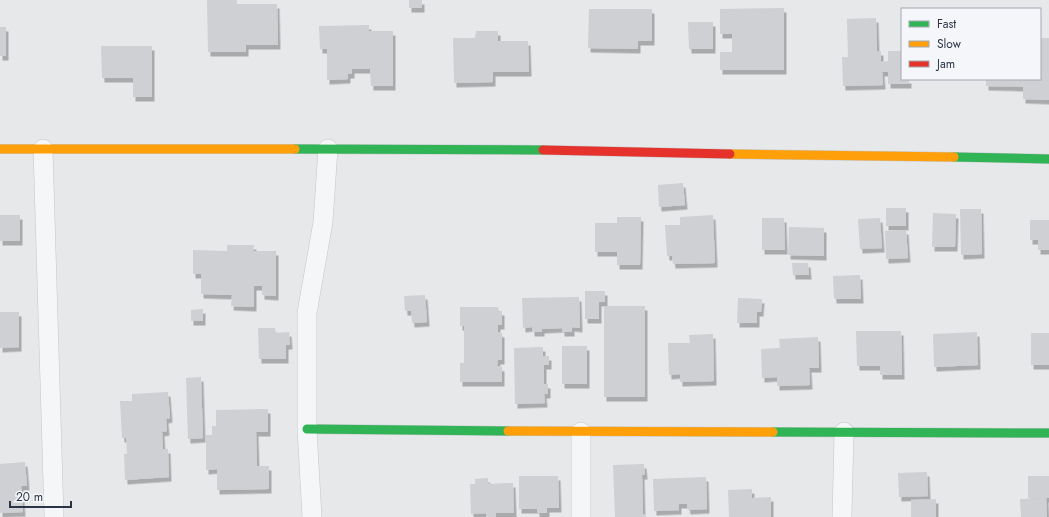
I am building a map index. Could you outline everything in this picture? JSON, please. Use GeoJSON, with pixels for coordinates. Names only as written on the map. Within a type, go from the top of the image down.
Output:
{"type":"FeatureCollection","features":[{"type":"Feature","properties":{"kind":"street"},"geometry":{"type":"LineString","coordinates":[[0,149],[465,149],[1049,159]]}},
{"type":"Feature","properties":{"kind":"street"},"geometry":{"type":"LineString","coordinates":[[43,149],[54,517]]}},
{"type":"Feature","properties":{"kind":"street"},"geometry":{"type":"LineString","coordinates":[[312,517],[307,429],[307,313],[323,222],[328,149]]}},
{"type":"Feature","properties":{"kind":"street"},"geometry":{"type":"LineString","coordinates":[[307,429],[1049,434]]}},
{"type":"Feature","properties":{"kind":"street"},"geometry":{"type":"LineString","coordinates":[[581,432],[582,517]]}},
{"type":"Feature","properties":{"kind":"street"},"geometry":{"type":"LineString","coordinates":[[842,517],[844,432]]}},
{"type":"Feature","properties":{"kind":"building"},"geometry":{"type":"Polygon","coordinates":[[[207,0],[237,0],[237,4],[277,4],[278,45],[246,45],[246,52],[208,52],[207,0]]]}},
{"type":"Feature","properties":{"kind":"building"},"geometry":{"type":"Polygon","coordinates":[[[409,0],[422,0],[422,8],[409,8],[409,0]]]}},
{"type":"Feature","properties":{"kind":"building"},"geometry":{"type":"Polygon","coordinates":[[[784,8],[784,70],[720,70],[720,52],[732,52],[732,34],[720,34],[720,9],[784,8]]]}},
{"type":"Feature","properties":{"kind":"building"},"geometry":{"type":"Polygon","coordinates":[[[589,9],[652,9],[652,41],[638,41],[638,49],[588,48],[589,9]]]}},
{"type":"Feature","properties":{"kind":"building"},"geometry":{"type":"Polygon","coordinates":[[[876,18],[877,51],[881,51],[881,62],[888,61],[888,51],[901,51],[901,80],[909,80],[909,84],[888,84],[888,72],[882,72],[883,85],[843,86],[842,57],[848,57],[847,19],[876,18]]]}},
{"type":"Feature","properties":{"kind":"building"},"geometry":{"type":"Polygon","coordinates":[[[688,22],[713,22],[713,49],[689,49],[688,22]]]}},
{"type":"Feature","properties":{"kind":"building"},"geometry":{"type":"Polygon","coordinates":[[[369,25],[369,31],[393,31],[393,86],[371,86],[370,69],[352,69],[352,74],[348,74],[348,79],[327,80],[327,49],[320,49],[319,26],[369,25]]]}},
{"type":"Feature","properties":{"kind":"building"},"geometry":{"type":"Polygon","coordinates":[[[0,27],[6,27],[6,56],[0,56],[0,27]]]}},
{"type":"Feature","properties":{"kind":"building"},"geometry":{"type":"Polygon","coordinates":[[[476,31],[498,31],[498,41],[528,41],[529,72],[493,72],[493,82],[454,83],[453,38],[475,38],[476,31]]]}},
{"type":"Feature","properties":{"kind":"building"},"geometry":{"type":"Polygon","coordinates":[[[1041,38],[1049,38],[1049,100],[1023,99],[1023,87],[986,86],[986,80],[1041,80],[1041,38]]]}},
{"type":"Feature","properties":{"kind":"building"},"geometry":{"type":"Polygon","coordinates":[[[101,46],[152,46],[152,97],[133,97],[133,78],[102,78],[101,46]]]}},
{"type":"Feature","properties":{"kind":"building"},"geometry":{"type":"Polygon","coordinates":[[[683,183],[685,205],[659,207],[658,185],[683,183]]]}},
{"type":"Feature","properties":{"kind":"building"},"geometry":{"type":"Polygon","coordinates":[[[886,208],[906,208],[906,226],[886,226],[886,208]]]}},
{"type":"Feature","properties":{"kind":"building"},"geometry":{"type":"Polygon","coordinates":[[[960,209],[981,209],[982,254],[961,255],[960,209]]]}},
{"type":"Feature","properties":{"kind":"building"},"geometry":{"type":"Polygon","coordinates":[[[933,213],[956,214],[955,247],[932,247],[933,213]]]}},
{"type":"Feature","properties":{"kind":"building"},"geometry":{"type":"Polygon","coordinates":[[[0,215],[20,215],[20,241],[0,241],[0,215]]]}},
{"type":"Feature","properties":{"kind":"building"},"geometry":{"type":"Polygon","coordinates":[[[713,215],[715,263],[673,264],[672,256],[667,256],[665,225],[680,225],[680,217],[713,215]]]}},
{"type":"Feature","properties":{"kind":"building"},"geometry":{"type":"Polygon","coordinates":[[[617,217],[641,217],[640,265],[617,265],[617,252],[595,252],[595,223],[617,223],[617,217]]]}},
{"type":"Feature","properties":{"kind":"building"},"geometry":{"type":"Polygon","coordinates":[[[762,218],[784,218],[785,250],[762,250],[762,218]]]}},
{"type":"Feature","properties":{"kind":"building"},"geometry":{"type":"Polygon","coordinates":[[[880,218],[882,248],[860,249],[858,219],[880,218]]]}},
{"type":"Feature","properties":{"kind":"building"},"geometry":{"type":"Polygon","coordinates":[[[1030,220],[1049,220],[1049,250],[1038,250],[1038,240],[1030,240],[1030,220]]]}},
{"type":"Feature","properties":{"kind":"building"},"geometry":{"type":"Polygon","coordinates":[[[789,227],[824,228],[824,256],[788,255],[789,227]]]}},
{"type":"Feature","properties":{"kind":"building"},"geometry":{"type":"Polygon","coordinates":[[[906,230],[908,258],[886,259],[885,231],[906,230]]]}},
{"type":"Feature","properties":{"kind":"building"},"geometry":{"type":"Polygon","coordinates":[[[227,245],[254,245],[253,251],[276,251],[276,296],[262,295],[262,286],[254,286],[254,307],[231,306],[232,295],[201,294],[201,274],[193,274],[193,250],[227,251],[227,245]]]}},
{"type":"Feature","properties":{"kind":"building"},"geometry":{"type":"Polygon","coordinates":[[[792,263],[808,263],[809,275],[793,275],[792,263]]]}},
{"type":"Feature","properties":{"kind":"building"},"geometry":{"type":"Polygon","coordinates":[[[860,275],[861,299],[834,299],[833,276],[860,275]]]}},
{"type":"Feature","properties":{"kind":"building"},"geometry":{"type":"Polygon","coordinates":[[[585,291],[605,291],[605,302],[599,302],[599,319],[585,319],[585,291]]]}},
{"type":"Feature","properties":{"kind":"building"},"geometry":{"type":"Polygon","coordinates":[[[425,295],[427,322],[412,323],[411,311],[405,311],[404,296],[425,295]]]}},
{"type":"Feature","properties":{"kind":"building"},"geometry":{"type":"Polygon","coordinates":[[[579,297],[580,328],[572,327],[572,332],[562,332],[562,328],[542,329],[542,332],[532,332],[532,327],[523,328],[522,298],[579,297]]]}},
{"type":"Feature","properties":{"kind":"building"},"geometry":{"type":"Polygon","coordinates":[[[738,298],[762,299],[761,312],[757,312],[757,323],[737,323],[738,298]]]}},
{"type":"Feature","properties":{"kind":"building"},"geometry":{"type":"Polygon","coordinates":[[[604,306],[645,306],[645,397],[604,397],[604,306]]]}},
{"type":"Feature","properties":{"kind":"building"},"geometry":{"type":"Polygon","coordinates":[[[460,307],[498,307],[499,311],[502,311],[502,325],[498,325],[498,332],[502,333],[502,360],[498,360],[497,366],[502,367],[502,382],[460,382],[460,363],[464,363],[464,326],[460,326],[460,307]]]}},
{"type":"Feature","properties":{"kind":"building"},"geometry":{"type":"Polygon","coordinates":[[[203,309],[203,321],[191,321],[191,310],[203,309]]]}},
{"type":"Feature","properties":{"kind":"building"},"geometry":{"type":"Polygon","coordinates":[[[0,312],[19,312],[19,347],[0,348],[0,312]]]}},
{"type":"Feature","properties":{"kind":"building"},"geometry":{"type":"Polygon","coordinates":[[[258,328],[275,328],[276,333],[289,332],[290,345],[286,345],[286,359],[259,359],[258,328]]]}},
{"type":"Feature","properties":{"kind":"building"},"geometry":{"type":"Polygon","coordinates":[[[856,331],[901,331],[902,375],[880,375],[880,366],[857,366],[856,331]]]}},
{"type":"Feature","properties":{"kind":"building"},"geometry":{"type":"Polygon","coordinates":[[[977,332],[978,365],[934,367],[933,334],[977,332]]]}},
{"type":"Feature","properties":{"kind":"building"},"geometry":{"type":"Polygon","coordinates":[[[1031,333],[1049,333],[1049,365],[1031,365],[1031,333]]]}},
{"type":"Feature","properties":{"kind":"building"},"geometry":{"type":"Polygon","coordinates":[[[713,334],[714,381],[680,382],[680,374],[669,375],[668,343],[690,343],[689,335],[713,334]]]}},
{"type":"Feature","properties":{"kind":"building"},"geometry":{"type":"Polygon","coordinates":[[[818,337],[819,368],[809,368],[810,385],[777,386],[777,377],[762,378],[761,349],[780,348],[779,339],[818,337]]]}},
{"type":"Feature","properties":{"kind":"building"},"geometry":{"type":"Polygon","coordinates":[[[562,346],[587,346],[587,384],[562,384],[562,346]]]}},
{"type":"Feature","properties":{"kind":"building"},"geometry":{"type":"Polygon","coordinates":[[[543,347],[543,356],[549,356],[549,365],[544,365],[544,384],[548,384],[548,394],[544,394],[545,403],[515,404],[514,348],[543,347]]]}},
{"type":"Feature","properties":{"kind":"building"},"geometry":{"type":"Polygon","coordinates":[[[201,377],[203,438],[188,439],[186,378],[201,377]]]}},
{"type":"Feature","properties":{"kind":"building"},"geometry":{"type":"Polygon","coordinates":[[[168,392],[170,418],[166,419],[167,431],[162,432],[163,449],[168,449],[169,477],[125,480],[124,454],[127,454],[126,438],[122,438],[120,401],[132,401],[132,394],[168,392]]]}},
{"type":"Feature","properties":{"kind":"building"},"geometry":{"type":"Polygon","coordinates":[[[268,409],[268,432],[256,432],[257,466],[269,466],[269,489],[217,490],[217,469],[206,470],[206,435],[212,435],[212,426],[216,426],[216,410],[268,409]]]}},
{"type":"Feature","properties":{"kind":"building"},"geometry":{"type":"Polygon","coordinates":[[[25,462],[27,486],[21,486],[23,512],[0,513],[0,464],[25,462]]]}},
{"type":"Feature","properties":{"kind":"building"},"geometry":{"type":"Polygon","coordinates":[[[644,464],[645,475],[642,475],[643,514],[646,514],[646,517],[615,517],[613,465],[644,464]]]}},
{"type":"Feature","properties":{"kind":"building"},"geometry":{"type":"Polygon","coordinates":[[[927,472],[928,496],[899,497],[898,473],[927,472]]]}},
{"type":"Feature","properties":{"kind":"building"},"geometry":{"type":"Polygon","coordinates":[[[519,476],[558,476],[559,508],[547,508],[547,513],[537,513],[537,509],[519,509],[519,476]]]}},
{"type":"Feature","properties":{"kind":"building"},"geometry":{"type":"Polygon","coordinates":[[[1028,476],[1049,476],[1049,498],[1046,498],[1047,517],[1021,517],[1020,499],[1040,498],[1028,498],[1028,476]]]}},
{"type":"Feature","properties":{"kind":"building"},"geometry":{"type":"Polygon","coordinates":[[[706,477],[707,509],[688,510],[687,504],[679,504],[679,510],[654,511],[653,479],[706,477]]]}},
{"type":"Feature","properties":{"kind":"building"},"geometry":{"type":"Polygon","coordinates":[[[488,478],[488,484],[513,483],[514,513],[496,513],[496,517],[486,517],[486,513],[471,514],[470,484],[475,484],[475,479],[488,478]]]}},
{"type":"Feature","properties":{"kind":"building"},"geometry":{"type":"Polygon","coordinates":[[[752,489],[752,498],[771,497],[771,517],[729,517],[728,490],[752,489]]]}},
{"type":"Feature","properties":{"kind":"building"},"geometry":{"type":"Polygon","coordinates":[[[936,499],[936,517],[911,517],[911,500],[936,499]]]}},
{"type":"Feature","properties":{"kind":"traffic: fast"},"geometry":{"type":"LineString","coordinates":[[295,149],[543,150]]}},
{"type":"Feature","properties":{"kind":"traffic: fast"},"geometry":{"type":"LineString","coordinates":[[954,157],[1049,159]]}},
{"type":"Feature","properties":{"kind":"traffic: fast"},"geometry":{"type":"LineString","coordinates":[[307,429],[508,431]]}},
{"type":"Feature","properties":{"kind":"traffic: fast"},"geometry":{"type":"LineString","coordinates":[[773,432],[1049,433]]}},
{"type":"Feature","properties":{"kind":"traffic: slow"},"geometry":{"type":"LineString","coordinates":[[0,149],[295,149]]}},
{"type":"Feature","properties":{"kind":"traffic: slow"},"geometry":{"type":"LineString","coordinates":[[730,154],[954,157]]}},
{"type":"Feature","properties":{"kind":"traffic: slow"},"geometry":{"type":"LineString","coordinates":[[508,431],[773,432]]}},
{"type":"Feature","properties":{"kind":"traffic: jam"},"geometry":{"type":"LineString","coordinates":[[543,150],[730,154]]}}]}
